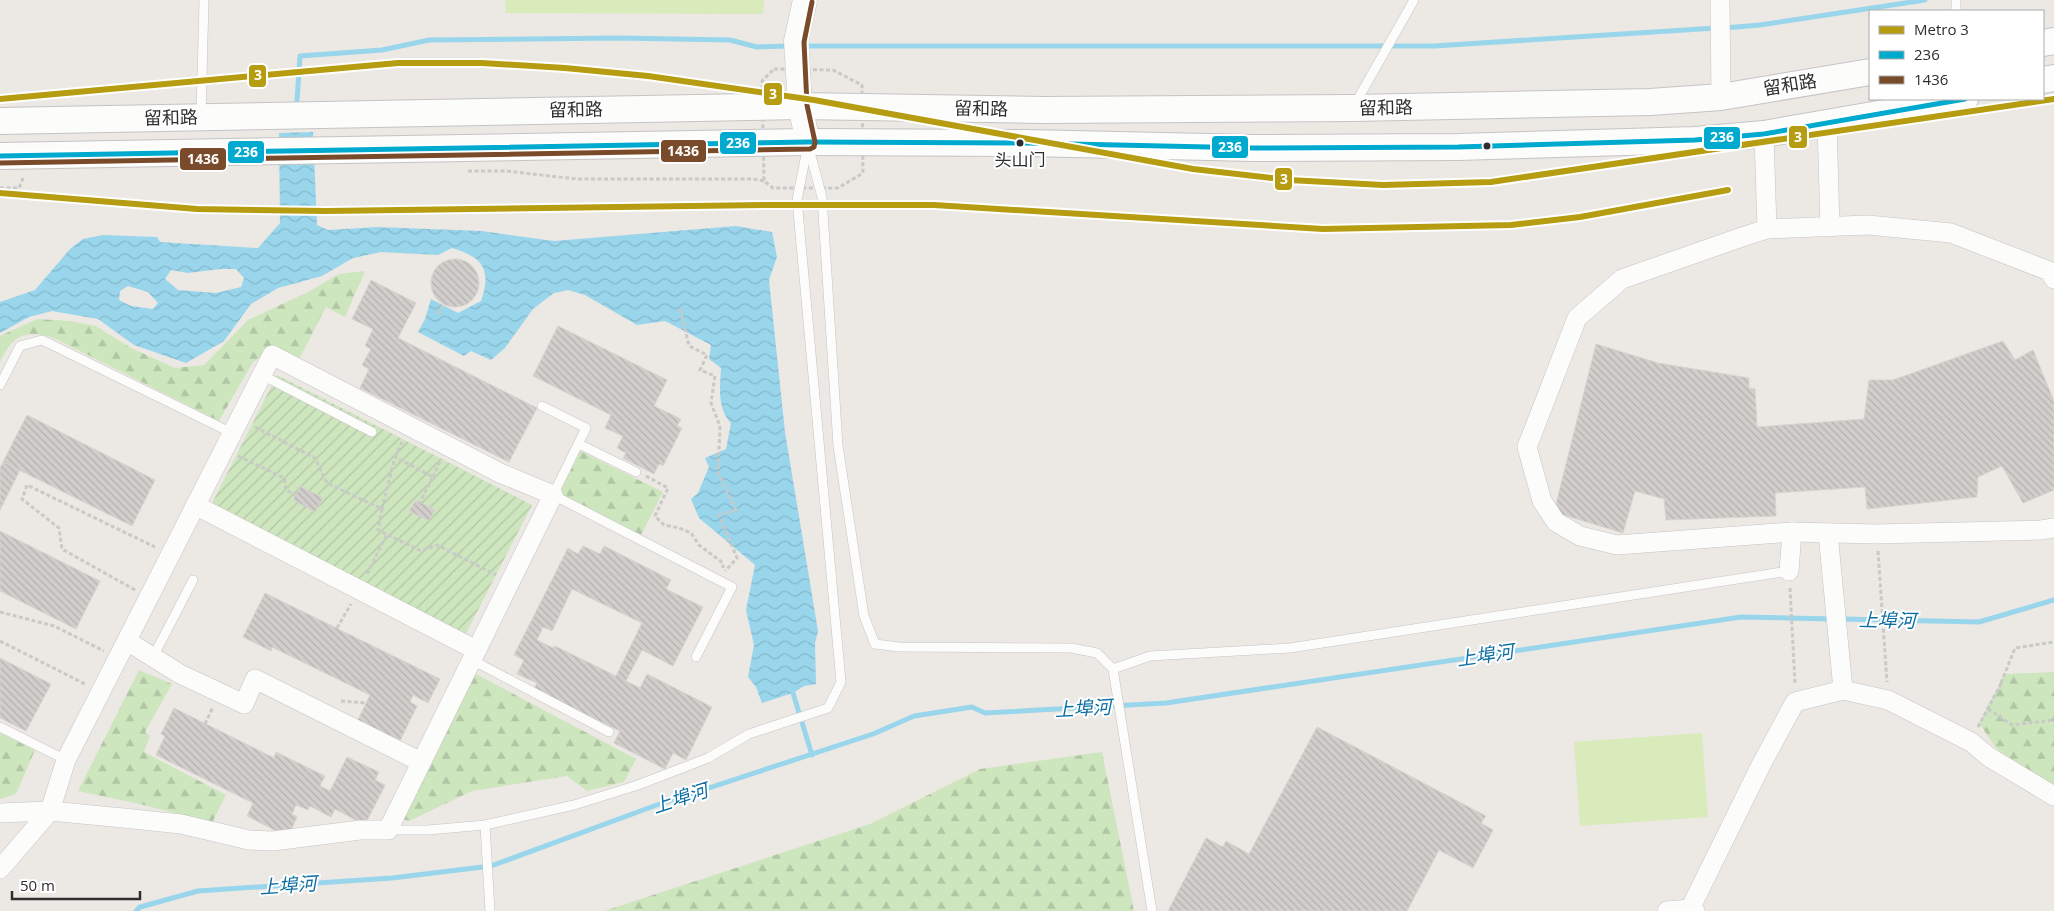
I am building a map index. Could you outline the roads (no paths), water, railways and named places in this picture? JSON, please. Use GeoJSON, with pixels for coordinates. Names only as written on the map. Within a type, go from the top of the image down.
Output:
{"type":"FeatureCollection","features":[{"type":"Feature","properties":{"kind":"main road","name":"留和路"},"geometry":{"type":"LineString","coordinates":[[0,121],[800,106],[1043,110],[1353,108],[1650,102],[1721,97],[1869,72]]}},
{"type":"Feature","properties":{"kind":"main road","name":"留和路"},"geometry":{"type":"LineString","coordinates":[[0,156],[808,142],[1026,143],[1254,148],[1410,147],[1695,140],[1764,134],[1959,100]]}},
{"type":"Feature","properties":{"kind":"street"},"geometry":{"type":"LineString","coordinates":[[805,0],[796,47],[800,106],[808,142]]}},
{"type":"Feature","properties":{"kind":"street"},"geometry":{"type":"LineString","coordinates":[[1720,0],[1721,97]]}},
{"type":"Feature","properties":{"kind":"street"},"geometry":{"type":"LineString","coordinates":[[1828,123],[1830,226]]}},
{"type":"Feature","properties":{"kind":"street"},"geometry":{"type":"LineString","coordinates":[[1764,134],[1767,229]]}},
{"type":"Feature","properties":{"kind":"street"},"geometry":{"type":"LineString","coordinates":[[2052,272],[1951,233],[1868,225],[1767,229],[1622,279],[1577,318],[1528,447],[1542,501],[1556,522],[1580,536],[1617,545],[1792,532],[1893,534],[2041,530],[2054,528]]}},
{"type":"Feature","properties":{"kind":"street"},"geometry":{"type":"LineString","coordinates":[[0,813],[50,811],[181,824],[257,840],[273,841],[360,830],[388,830],[553,495],[500,473],[272,355],[66,760],[50,811],[0,870]]}},
{"type":"Feature","properties":{"kind":"street"},"geometry":{"type":"LineString","coordinates":[[195,505],[359,589],[474,655]]}},
{"type":"Feature","properties":{"kind":"street"},"geometry":{"type":"LineString","coordinates":[[1789,571],[1792,532]]}},
{"type":"Feature","properties":{"kind":"street"},"geometry":{"type":"LineString","coordinates":[[1828,533],[1843,690]]}},
{"type":"Feature","properties":{"kind":"street"},"geometry":{"type":"LineString","coordinates":[[127,641],[180,674],[244,704],[255,679],[421,762]]}},
{"type":"Feature","properties":{"kind":"street"},"geometry":{"type":"LineString","coordinates":[[1667,911],[1692,910],[1761,765],[1795,702],[1843,690],[1888,700],[1971,742],[1989,758],[2054,796]]}},
{"type":"Feature","properties":{"kind":"lane"},"geometry":{"type":"LineString","coordinates":[[201,118],[204,0]]}},
{"type":"Feature","properties":{"kind":"lane"},"geometry":{"type":"LineString","coordinates":[[1353,108],[1414,0]]}},
{"type":"Feature","properties":{"kind":"lane"},"geometry":{"type":"LineString","coordinates":[[808,142],[822,197],[838,446],[864,616],[875,644],[899,647],[1071,648],[1098,653],[1113,669],[1152,911]]}},
{"type":"Feature","properties":{"kind":"lane"},"geometry":{"type":"LineString","coordinates":[[388,830],[428,830],[486,825],[574,805],[638,785],[708,758],[749,734],[828,708],[842,682],[797,200],[808,142]]}},
{"type":"Feature","properties":{"kind":"lane"},"geometry":{"type":"LineString","coordinates":[[0,385],[20,346],[42,340],[231,434]]}},
{"type":"Feature","properties":{"kind":"lane"},"geometry":{"type":"LineString","coordinates":[[262,375],[372,432]]}},
{"type":"Feature","properties":{"kind":"lane"},"geometry":{"type":"LineString","coordinates":[[542,406],[586,428],[553,495],[732,587],[696,657]]}},
{"type":"Feature","properties":{"kind":"lane"},"geometry":{"type":"LineString","coordinates":[[579,444],[636,472]]}},
{"type":"Feature","properties":{"kind":"lane"},"geometry":{"type":"LineString","coordinates":[[1113,669],[1150,656],[1290,648],[1789,571]]}},
{"type":"Feature","properties":{"kind":"lane"},"geometry":{"type":"LineString","coordinates":[[153,657],[192,580]]}},
{"type":"Feature","properties":{"kind":"lane"},"geometry":{"type":"LineString","coordinates":[[474,655],[609,732]]}},
{"type":"Feature","properties":{"kind":"lane"},"geometry":{"type":"LineString","coordinates":[[0,727],[66,760]]}},
{"type":"Feature","properties":{"kind":"lane"},"geometry":{"type":"LineString","coordinates":[[486,825],[490,911]]}},
{"type":"Feature","properties":{"kind":"water"},"geometry":{"type":"Polygon","coordinates":[[[313,132],[317,225],[328,230],[378,227],[481,231],[554,241],[736,226],[772,232],[777,257],[769,280],[785,432],[818,631],[815,643],[816,684],[804,686],[793,693],[762,703],[756,687],[748,677],[754,645],[746,610],[755,565],[699,518],[691,499],[698,493],[709,467],[705,458],[726,449],[731,423],[721,404],[721,368],[709,359],[711,345],[665,321],[637,325],[585,295],[568,290],[554,293],[533,309],[505,348],[491,360],[471,351],[464,356],[418,332],[425,319],[431,299],[458,313],[481,301],[485,281],[485,273],[482,266],[471,256],[452,248],[438,255],[381,252],[353,258],[322,276],[278,288],[251,304],[224,341],[186,363],[134,345],[98,319],[52,311],[29,317],[0,333],[0,302],[35,290],[70,249],[83,239],[103,235],[157,237],[160,242],[258,248],[280,223],[279,133],[313,132]],[[236,269],[188,273],[171,270],[165,279],[178,290],[216,293],[241,287],[244,278],[236,269]],[[128,286],[120,291],[119,300],[131,306],[153,309],[158,303],[148,292],[128,286]]]}},
{"type":"Feature","properties":{"kind":"waterway"},"geometry":{"type":"LineString","coordinates":[[1724,28],[1760,25],[1925,0]]}},
{"type":"Feature","properties":{"kind":"waterway"},"geometry":{"type":"LineString","coordinates":[[802,46],[1434,46],[1716,28]]}},
{"type":"Feature","properties":{"kind":"waterway"},"geometry":{"type":"LineString","coordinates":[[297,101],[300,56],[382,50],[429,40],[618,38],[730,40],[757,47],[789,46]]}},
{"type":"Feature","properties":{"kind":"waterway","name":"上埠河"},"geometry":{"type":"LineString","coordinates":[[1840,619],[1979,622],[2054,600]]}},
{"type":"Feature","properties":{"kind":"waterway","name":"上埠河"},"geometry":{"type":"LineString","coordinates":[[136,911],[140,907],[198,891],[392,878],[491,866],[654,806],[873,734],[914,716],[972,707],[985,713],[1166,703],[1741,617],[1832,619]]}},
{"type":"Feature","properties":{"kind":"waterway"},"geometry":{"type":"LineString","coordinates":[[793,693],[812,755]]}},
{"type":"Feature","properties":{"kind":"metro line","name":"3"},"geometry":{"type":"LineString","coordinates":[[0,99],[398,63],[482,63],[565,68],[648,76],[814,100],[1193,169],[1289,180],[1383,185],[1491,182],[2054,99]]}},
{"type":"Feature","properties":{"kind":"metro line","name":"3"},"geometry":{"type":"LineString","coordinates":[[0,193],[197,209],[326,211],[764,205],[934,205],[1323,229],[1511,225],[1580,217],[1728,190]]}},
{"type":"Feature","properties":{"kind":"place","name":"头山门"},"geometry":{"type":"Point","coordinates":[1020,143]}}]}
